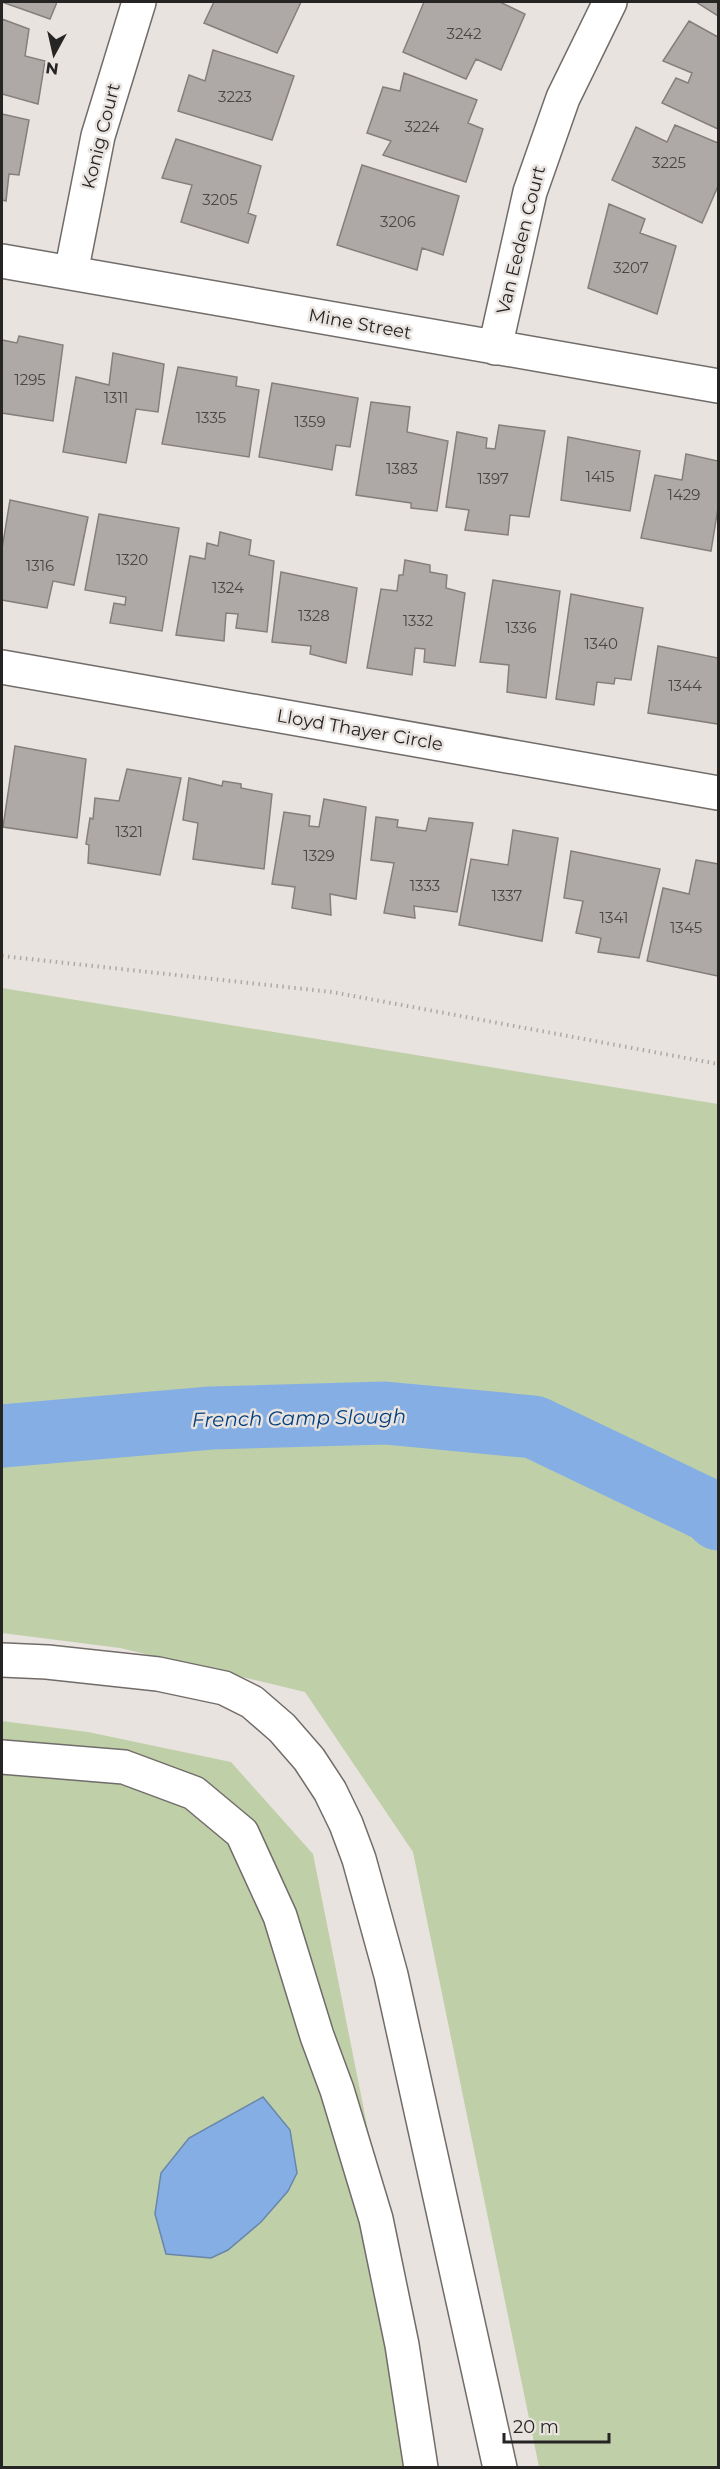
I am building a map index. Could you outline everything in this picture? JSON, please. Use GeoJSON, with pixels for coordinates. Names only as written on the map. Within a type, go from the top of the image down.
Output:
{"type":"FeatureCollection","features":[{"type":"Feature","properties":{"kind":"street","name":"Konig Court"},"geometry":{"type":"LineString","coordinates":[[71,273],[98,136],[139,2]]}},
{"type":"Feature","properties":{"kind":"street","name":"Van Eeden Court"},"geometry":{"type":"LineString","coordinates":[[495,348],[530,192],[562,98],[610,2]]}},
{"type":"Feature","properties":{"kind":"street","name":"Mine Street"},"geometry":{"type":"LineString","coordinates":[[2,261],[718,386]]}},
{"type":"Feature","properties":{"kind":"street","name":"Lloyd Thayer Circle"},"geometry":{"type":"LineString","coordinates":[[2,667],[718,793]]}},
{"type":"Feature","properties":{"kind":"street"},"geometry":{"type":"LineString","coordinates":[[2,1660],[47,1662],[158,1674],[224,1688],[252,1702],[282,1728],[309,1759],[330,1791],[359,1859],[391,1975],[500,2468]]}},
{"type":"Feature","properties":{"kind":"street"},"geometry":{"type":"LineString","coordinates":[[2,1757],[124,1767],[194,1793],[242,1833],[280,1916],[376,2219],[402,2345],[421,2468]]}},
{"type":"Feature","properties":{"kind":"path"},"geometry":{"type":"LineString","coordinates":[[2,956],[333,992],[718,1064]]}},
{"type":"Feature","properties":{"kind":"green space"},"geometry":{"type":"Polygon","coordinates":[[[2,988],[718,1104],[718,2467],[539,2467],[413,1852],[305,1692],[120,1648],[2,1633],[2,988]]]}},
{"type":"Feature","properties":{"kind":"green space"},"geometry":{"type":"Polygon","coordinates":[[[2,1721],[88,1732],[231,1762],[313,1854],[435,2467],[2,2468],[2,1721]]]}},
{"type":"Feature","properties":{"kind":"water"},"geometry":{"type":"Polygon","coordinates":[[[263,2097],[290,2130],[297,2173],[288,2191],[261,2222],[228,2250],[211,2258],[166,2254],[155,2214],[161,2173],[189,2138],[263,2097]]]}},
{"type":"Feature","properties":{"kind":"building"},"geometry":{"type":"Polygon","coordinates":[[[2,2],[57,2],[50,19],[2,2]]]}},
{"type":"Feature","properties":{"kind":"building"},"geometry":{"type":"Polygon","coordinates":[[[214,2],[301,2],[277,53],[204,23],[214,2]]]}},
{"type":"Feature","properties":{"kind":"building"},"geometry":{"type":"Polygon","coordinates":[[[424,2],[500,2],[525,14],[501,70],[476,59],[466,79],[403,52],[424,2]]]}},
{"type":"Feature","properties":{"kind":"building"},"geometry":{"type":"Polygon","coordinates":[[[696,2],[718,2],[718,16],[696,2]]]}},
{"type":"Feature","properties":{"kind":"building"},"geometry":{"type":"Polygon","coordinates":[[[2,19],[29,29],[25,56],[45,61],[38,104],[2,94],[2,19]]]}},
{"type":"Feature","properties":{"kind":"building"},"geometry":{"type":"Polygon","coordinates":[[[689,21],[718,37],[718,129],[662,103],[676,78],[688,83],[692,73],[663,61],[689,21]]]}},
{"type":"Feature","properties":{"kind":"building"},"geometry":{"type":"Polygon","coordinates":[[[213,50],[294,76],[272,140],[178,111],[189,75],[205,81],[213,50]]]}},
{"type":"Feature","properties":{"kind":"building"},"geometry":{"type":"Polygon","coordinates":[[[404,73],[477,100],[468,123],[483,129],[466,182],[383,155],[391,141],[367,133],[383,87],[400,91],[404,73]]]}},
{"type":"Feature","properties":{"kind":"building"},"geometry":{"type":"Polygon","coordinates":[[[2,114],[29,120],[19,175],[9,174],[6,201],[2,200],[2,114]]]}},
{"type":"Feature","properties":{"kind":"building"},"geometry":{"type":"Polygon","coordinates":[[[675,125],[718,143],[718,186],[702,223],[612,180],[636,127],[667,142],[675,125]]]}},
{"type":"Feature","properties":{"kind":"building"},"geometry":{"type":"Polygon","coordinates":[[[176,139],[261,166],[248,213],[256,216],[248,243],[181,222],[192,185],[162,178],[176,139]]]}},
{"type":"Feature","properties":{"kind":"building"},"geometry":{"type":"Polygon","coordinates":[[[362,165],[459,196],[443,255],[422,248],[417,270],[337,245],[362,165]]]}},
{"type":"Feature","properties":{"kind":"building"},"geometry":{"type":"Polygon","coordinates":[[[609,204],[645,219],[640,233],[676,246],[657,314],[588,288],[609,204]]]}},
{"type":"Feature","properties":{"kind":"building"},"geometry":{"type":"Polygon","coordinates":[[[19,336],[63,345],[53,421],[2,413],[2,340],[17,343],[19,336]]]}},
{"type":"Feature","properties":{"kind":"building"},"geometry":{"type":"Polygon","coordinates":[[[113,353],[164,364],[158,412],[136,409],[126,463],[63,452],[76,377],[109,385],[113,353]]]}},
{"type":"Feature","properties":{"kind":"building"},"geometry":{"type":"Polygon","coordinates":[[[178,367],[237,377],[236,386],[259,390],[249,457],[162,444],[178,367]]]}},
{"type":"Feature","properties":{"kind":"building"},"geometry":{"type":"Polygon","coordinates":[[[272,383],[358,398],[350,447],[336,445],[332,470],[259,457],[272,383]]]}},
{"type":"Feature","properties":{"kind":"building"},"geometry":{"type":"Polygon","coordinates":[[[371,402],[410,407],[407,432],[448,441],[437,511],[411,508],[411,503],[356,495],[371,402]]]}},
{"type":"Feature","properties":{"kind":"building"},"geometry":{"type":"Polygon","coordinates":[[[499,425],[545,431],[529,517],[510,515],[508,535],[465,530],[469,510],[446,507],[457,432],[487,438],[486,448],[495,449],[499,425]]]}},
{"type":"Feature","properties":{"kind":"building"},"geometry":{"type":"Polygon","coordinates":[[[568,437],[640,451],[630,511],[561,500],[568,437]]]}},
{"type":"Feature","properties":{"kind":"building"},"geometry":{"type":"Polygon","coordinates":[[[686,454],[718,461],[718,508],[711,551],[641,538],[655,475],[682,480],[686,454]]]}},
{"type":"Feature","properties":{"kind":"building"},"geometry":{"type":"Polygon","coordinates":[[[10,500],[88,517],[74,585],[53,581],[47,608],[2,600],[2,549],[10,500]]]}},
{"type":"Feature","properties":{"kind":"building"},"geometry":{"type":"Polygon","coordinates":[[[99,514],[179,528],[162,631],[110,623],[114,603],[125,605],[126,597],[85,590],[99,514]]]}},
{"type":"Feature","properties":{"kind":"building"},"geometry":{"type":"Polygon","coordinates":[[[220,532],[251,540],[249,555],[274,561],[267,632],[236,628],[238,614],[226,613],[224,641],[176,635],[190,556],[205,559],[207,543],[218,546],[220,532]]]}},
{"type":"Feature","properties":{"kind":"building"},"geometry":{"type":"Polygon","coordinates":[[[405,560],[430,565],[430,572],[447,575],[446,588],[465,593],[455,666],[424,662],[425,649],[415,648],[412,675],[367,668],[381,589],[397,591],[399,575],[403,575],[405,560]]]}},
{"type":"Feature","properties":{"kind":"building"},"geometry":{"type":"Polygon","coordinates":[[[281,572],[357,588],[346,663],[310,654],[311,646],[272,642],[281,572]]]}},
{"type":"Feature","properties":{"kind":"building"},"geometry":{"type":"Polygon","coordinates":[[[493,580],[560,591],[546,698],[507,692],[509,665],[480,662],[493,580]]]}},
{"type":"Feature","properties":{"kind":"building"},"geometry":{"type":"Polygon","coordinates":[[[571,594],[643,608],[631,680],[615,678],[614,684],[597,682],[594,705],[556,699],[571,594]]]}},
{"type":"Feature","properties":{"kind":"building"},"geometry":{"type":"Polygon","coordinates":[[[658,646],[718,658],[718,724],[648,713],[658,646]]]}},
{"type":"Feature","properties":{"kind":"building"},"geometry":{"type":"Polygon","coordinates":[[[15,746],[86,759],[77,838],[3,827],[15,746]]]}},
{"type":"Feature","properties":{"kind":"building"},"geometry":{"type":"Polygon","coordinates":[[[127,769],[181,778],[160,875],[88,863],[89,845],[86,844],[90,818],[93,819],[95,798],[119,801],[127,769]]]}},
{"type":"Feature","properties":{"kind":"building"},"geometry":{"type":"Polygon","coordinates":[[[189,778],[222,786],[223,781],[241,784],[241,788],[272,794],[264,869],[193,859],[198,823],[183,820],[189,778]]]}},
{"type":"Feature","properties":{"kind":"building"},"geometry":{"type":"Polygon","coordinates":[[[324,799],[366,807],[356,899],[330,894],[331,915],[292,908],[295,887],[272,884],[284,812],[310,816],[309,826],[319,827],[324,799]]]}},
{"type":"Feature","properties":{"kind":"building"},"geometry":{"type":"Polygon","coordinates":[[[376,817],[398,820],[397,827],[426,831],[429,818],[473,823],[457,912],[414,906],[415,918],[384,913],[394,863],[371,860],[376,817]]]}},
{"type":"Feature","properties":{"kind":"building"},"geometry":{"type":"Polygon","coordinates":[[[513,830],[558,838],[542,941],[459,925],[471,859],[508,865],[513,830]]]}},
{"type":"Feature","properties":{"kind":"building"},"geometry":{"type":"Polygon","coordinates":[[[571,851],[660,869],[639,958],[598,952],[601,938],[576,933],[583,901],[564,898],[571,851]]]}},
{"type":"Feature","properties":{"kind":"building"},"geometry":{"type":"Polygon","coordinates":[[[696,860],[718,864],[718,976],[647,961],[663,888],[689,894],[696,860]]]}},
{"type":"Feature","properties":{"kind":"waterway","name":"French Camp Slough"},"geometry":{"type":"LineString","coordinates":[[2,1436],[211,1418],[385,1413],[534,1427],[710,1511],[718,1519]]}}]}
